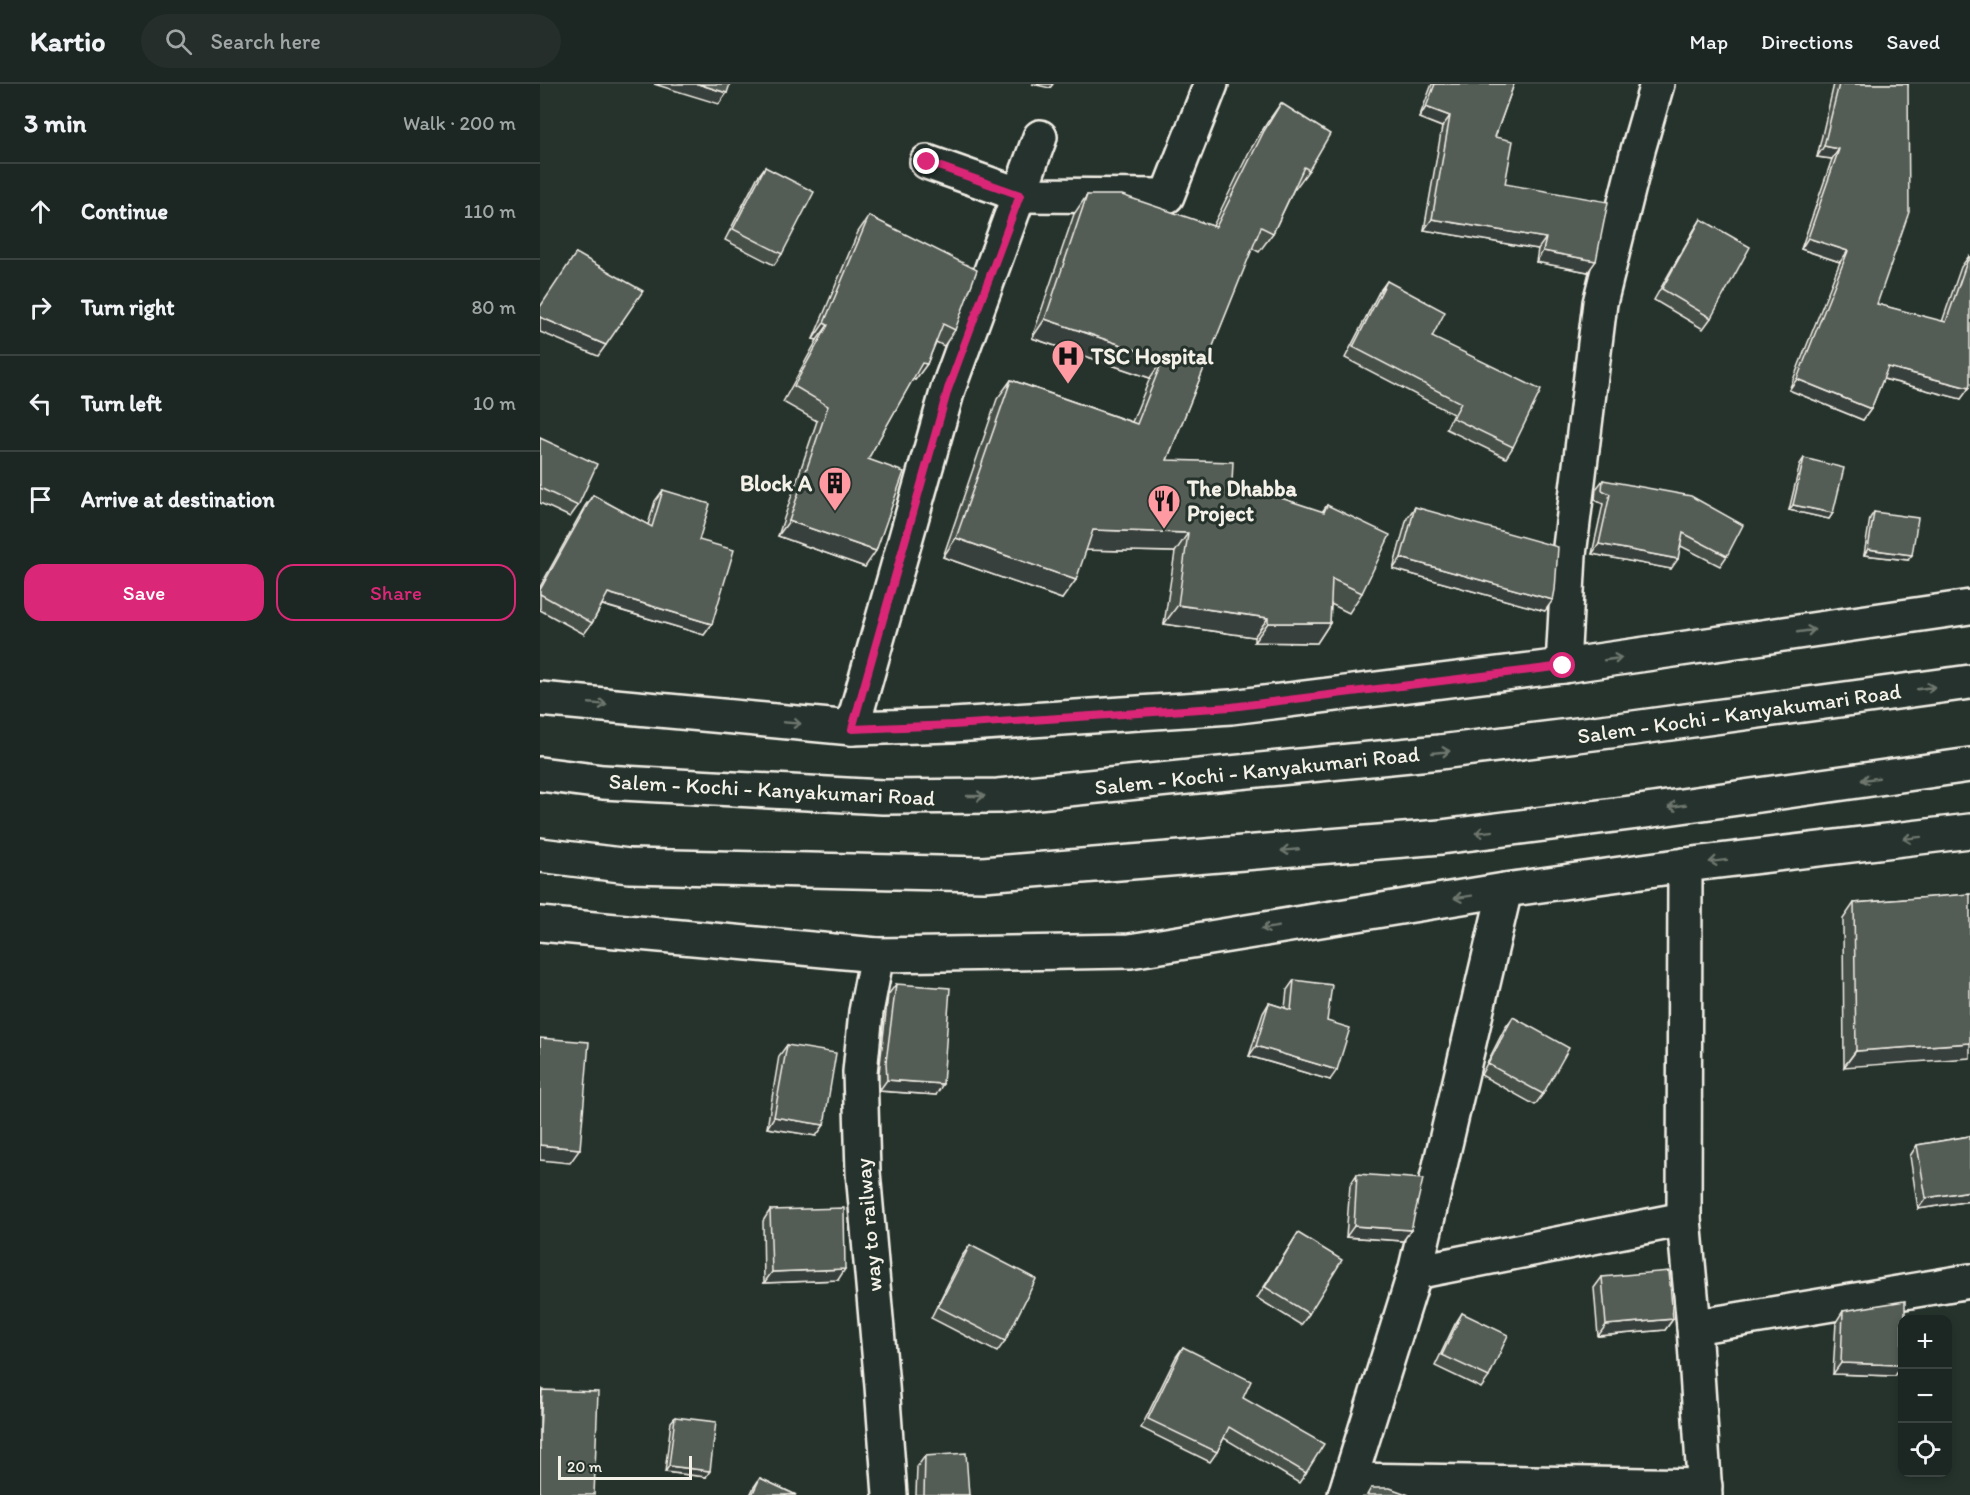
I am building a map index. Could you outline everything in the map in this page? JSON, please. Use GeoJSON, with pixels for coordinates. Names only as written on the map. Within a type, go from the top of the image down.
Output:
{"type":"FeatureCollection","features":[{"type":"Feature","properties":{"kind":"main road"},"geometry":{"type":"LineString","coordinates":[[927,162],[1020,195],[1167,196],[1211,84]]}},
{"type":"Feature","properties":{"kind":"main road"},"geometry":{"type":"LineString","coordinates":[[1563,666],[1569,555],[1600,303],[1657,84]]}},
{"type":"Feature","properties":{"kind":"main road"},"geometry":{"type":"LineString","coordinates":[[852,729],[948,389],[1040,137]]}},
{"type":"Feature","properties":{"kind":"main road"},"geometry":{"type":"LineString","coordinates":[[540,699],[852,729],[953,725],[1231,707],[1563,666],[1970,607]]}},
{"type":"Feature","properties":{"kind":"main road","name":"Salem - Kochi - Kanyakumari Road"},"geometry":{"type":"LineString","coordinates":[[540,774],[615,782],[883,797],[998,796],[1440,752],[1970,682]]}},
{"type":"Feature","properties":{"kind":"main road"},"geometry":{"type":"LineString","coordinates":[[540,855],[629,866],[983,874],[1441,837],[1646,811],[1970,765]]}},
{"type":"Feature","properties":{"kind":"main road"},"geometry":{"type":"LineString","coordinates":[[540,924],[877,955],[1130,951],[1505,890],[1685,865],[1970,831]]}},
{"type":"Feature","properties":{"kind":"main road"},"geometry":{"type":"LineString","coordinates":[[1505,890],[1415,1272],[1347,1487],[1705,1490],[1684,1219],[1685,865]]}},
{"type":"Feature","properties":{"kind":"main road","name":"way to railway"},"geometry":{"type":"LineString","coordinates":[[877,955],[866,1012],[861,1062],[861,1116],[863,1172],[890,1495]]}},
{"type":"Feature","properties":{"kind":"main road"},"geometry":{"type":"LineString","coordinates":[[1415,1272],[1684,1219]]}},
{"type":"Feature","properties":{"kind":"main road"},"geometry":{"type":"LineString","coordinates":[[1694,1327],[1970,1281]]}},
{"type":"Feature","properties":{"kind":"building"},"geometry":{"type":"Polygon","coordinates":[[[698,84],[730,84],[727,93],[698,84]]]}},
{"type":"Feature","properties":{"kind":"building"},"geometry":{"type":"Polygon","coordinates":[[[1435,84],[1514,84],[1495,137],[1513,141],[1505,184],[1608,202],[1596,261],[1543,251],[1546,238],[1432,219],[1450,116],[1426,107],[1435,84]]]}},
{"type":"Feature","properties":{"kind":"building"},"geometry":{"type":"Polygon","coordinates":[[[1839,84],[1908,84],[1909,212],[1877,304],[1946,322],[1969,256],[1969,388],[1888,367],[1871,409],[1797,379],[1848,251],[1808,238],[1839,149],[1824,146],[1839,84]]]}},
{"type":"Feature","properties":{"kind":"building"},"geometry":{"type":"Polygon","coordinates":[[[1281,103],[1330,134],[1309,170],[1304,167],[1273,233],[1261,227],[1167,460],[1233,462],[1232,482],[1324,512],[1327,505],[1390,535],[1362,593],[1332,579],[1330,623],[1268,623],[1268,618],[1178,605],[1188,533],[1093,530],[1076,580],[956,538],[1011,380],[1137,424],[1163,359],[1045,319],[1087,195],[1122,195],[1216,227],[1264,131],[1281,103]]]}},
{"type":"Feature","properties":{"kind":"building"},"geometry":{"type":"Polygon","coordinates":[[[765,167],[814,192],[782,254],[733,229],[765,167]]]}},
{"type":"Feature","properties":{"kind":"building"},"geometry":{"type":"Polygon","coordinates":[[[869,216],[977,270],[955,330],[943,324],[927,364],[922,363],[868,459],[904,472],[876,551],[789,521],[828,406],[794,386],[828,325],[824,323],[869,216]]]}},
{"type":"Feature","properties":{"kind":"building"},"geometry":{"type":"Polygon","coordinates":[[[1701,219],[1750,247],[1711,318],[1662,289],[1701,219]]]}},
{"type":"Feature","properties":{"kind":"building"},"geometry":{"type":"Polygon","coordinates":[[[576,253],[643,291],[606,345],[540,317],[540,307],[576,253]]]}},
{"type":"Feature","properties":{"kind":"building"},"geometry":{"type":"Polygon","coordinates":[[[1387,281],[1445,312],[1432,337],[1541,390],[1513,447],[1453,418],[1461,403],[1353,347],[1387,281]]]}},
{"type":"Feature","properties":{"kind":"building"},"geometry":{"type":"Polygon","coordinates":[[[540,438],[597,464],[578,506],[540,488],[540,438]]]}},
{"type":"Feature","properties":{"kind":"building"},"geometry":{"type":"Polygon","coordinates":[[[1804,458],[1844,468],[1833,513],[1793,505],[1804,458]]]}},
{"type":"Feature","properties":{"kind":"building"},"geometry":{"type":"Polygon","coordinates":[[[1603,480],[1691,496],[1743,525],[1727,556],[1683,533],[1678,559],[1599,544],[1610,494],[1602,490],[1603,480]]]}},
{"type":"Feature","properties":{"kind":"building"},"geometry":{"type":"Polygon","coordinates":[[[663,490],[710,504],[699,540],[734,550],[712,624],[608,593],[592,623],[540,594],[540,590],[593,495],[652,527],[663,490]]]}},
{"type":"Feature","properties":{"kind":"building"},"geometry":{"type":"Polygon","coordinates":[[[1415,507],[1558,547],[1553,600],[1401,558],[1415,507]]]}},
{"type":"Feature","properties":{"kind":"building"},"geometry":{"type":"Polygon","coordinates":[[[1874,512],[1918,518],[1912,555],[1868,549],[1874,512]]]}},
{"type":"Feature","properties":{"kind":"building"},"geometry":{"type":"Polygon","coordinates":[[[1970,894],[1970,1043],[1856,1051],[1854,903],[1970,894]]]}},
{"type":"Feature","properties":{"kind":"building"},"geometry":{"type":"Polygon","coordinates":[[[1294,980],[1332,985],[1327,1021],[1350,1028],[1337,1070],[1256,1046],[1269,1003],[1291,1010],[1294,980]]]}},
{"type":"Feature","properties":{"kind":"building"},"geometry":{"type":"Polygon","coordinates":[[[896,984],[950,988],[943,1084],[887,1080],[886,1062],[896,984]]]}},
{"type":"Feature","properties":{"kind":"building"},"geometry":{"type":"Polygon","coordinates":[[[1513,1017],[1569,1048],[1543,1094],[1488,1064],[1513,1017]]]}},
{"type":"Feature","properties":{"kind":"building"},"geometry":{"type":"Polygon","coordinates":[[[540,1038],[589,1042],[580,1149],[540,1145],[540,1038]]]}},
{"type":"Feature","properties":{"kind":"building"},"geometry":{"type":"Polygon","coordinates":[[[787,1045],[836,1053],[824,1125],[774,1117],[787,1045]]]}},
{"type":"Feature","properties":{"kind":"building"},"geometry":{"type":"Polygon","coordinates":[[[1970,1136],[1970,1191],[1926,1198],[1917,1145],[1970,1136]]]}},
{"type":"Feature","properties":{"kind":"building"},"geometry":{"type":"Polygon","coordinates":[[[1357,1174],[1423,1179],[1411,1230],[1354,1226],[1357,1174]]]}},
{"type":"Feature","properties":{"kind":"building"},"geometry":{"type":"Polygon","coordinates":[[[844,1208],[845,1269],[772,1272],[770,1210],[844,1208]]]}},
{"type":"Feature","properties":{"kind":"building"},"geometry":{"type":"Polygon","coordinates":[[[1298,1233],[1342,1260],[1309,1314],[1265,1287],[1298,1233]]]}},
{"type":"Feature","properties":{"kind":"building"},"geometry":{"type":"Polygon","coordinates":[[[970,1245],[1036,1279],[1005,1341],[938,1307],[970,1245]]]}},
{"type":"Feature","properties":{"kind":"building"},"geometry":{"type":"Polygon","coordinates":[[[1669,1271],[1673,1319],[1606,1325],[1602,1277],[1669,1271]]]}},
{"type":"Feature","properties":{"kind":"building"},"geometry":{"type":"Polygon","coordinates":[[[1905,1301],[1905,1315],[1898,1315],[1898,1365],[1841,1363],[1843,1311],[1905,1301]]]}},
{"type":"Feature","properties":{"kind":"building"},"geometry":{"type":"Polygon","coordinates":[[[1462,1313],[1508,1335],[1489,1377],[1442,1355],[1462,1313]]]}},
{"type":"Feature","properties":{"kind":"building"},"geometry":{"type":"Polygon","coordinates":[[[1183,1347],[1251,1381],[1243,1398],[1324,1444],[1306,1473],[1229,1427],[1217,1452],[1148,1419],[1183,1347]]]}},
{"type":"Feature","properties":{"kind":"building"},"geometry":{"type":"Polygon","coordinates":[[[542,1390],[598,1392],[594,1495],[540,1495],[542,1390]]]}},
{"type":"Feature","properties":{"kind":"building"},"geometry":{"type":"Polygon","coordinates":[[[675,1417],[716,1422],[710,1471],[669,1466],[675,1417]]]}},
{"type":"Feature","properties":{"kind":"building"},"geometry":{"type":"Polygon","coordinates":[[[966,1453],[969,1495],[924,1495],[925,1456],[966,1453]]]}},
{"type":"Feature","properties":{"kind":"building"},"geometry":{"type":"Polygon","coordinates":[[[760,1478],[796,1495],[752,1495],[760,1478]]]}},
{"type":"Feature","properties":{"kind":"building"},"geometry":{"type":"Polygon","coordinates":[[[1371,1488],[1390,1488],[1409,1495],[1367,1495],[1371,1488]]]}},
{"type":"Feature","properties":{"kind":"place","name":"TSC Hospital"},"geometry":{"type":"Point","coordinates":[1068,385]}},
{"type":"Feature","properties":{"kind":"place","name":"Block A"},"geometry":{"type":"Point","coordinates":[835,512]}},
{"type":"Feature","properties":{"kind":"place","name":"The Dhabba Project"},"geometry":{"type":"Point","coordinates":[1164,530]}},
{"type":"Feature","properties":{"kind":"route"},"geometry":{"type":"LineString","coordinates":[[927,162],[1020,195],[948,389],[852,729],[953,725],[1231,707],[1563,666]]}}]}
